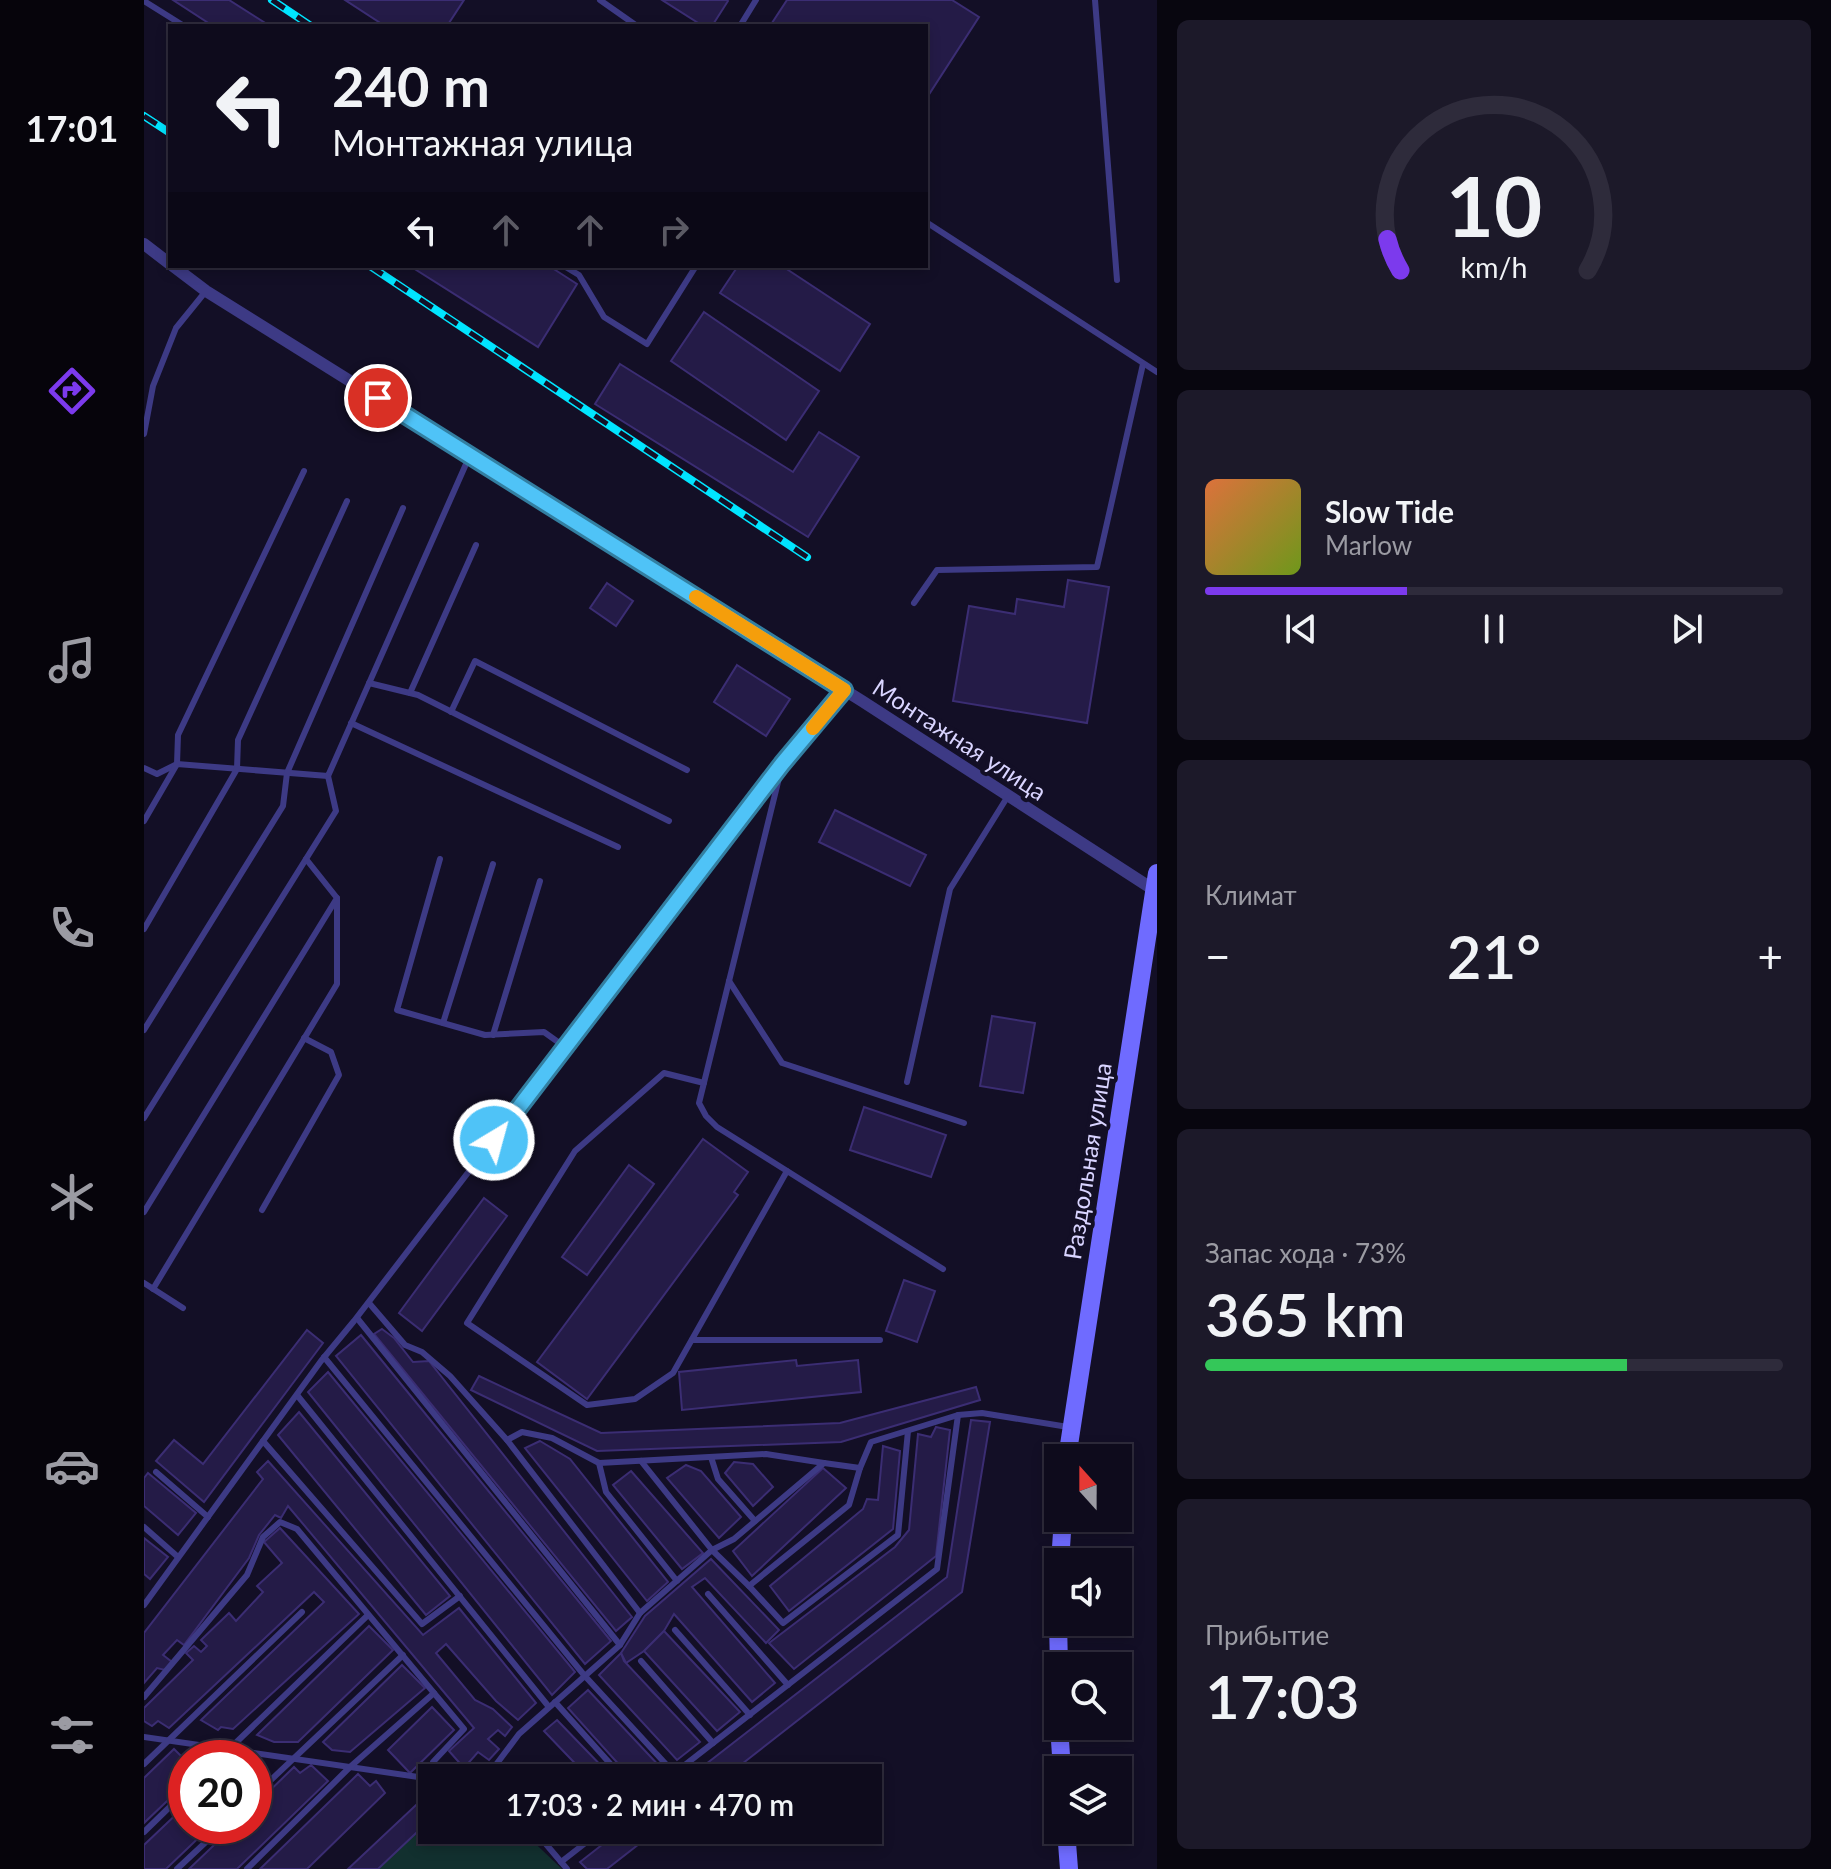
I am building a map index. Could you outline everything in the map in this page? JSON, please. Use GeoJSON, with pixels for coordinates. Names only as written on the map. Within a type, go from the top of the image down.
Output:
{"type":"FeatureCollection","features":[{"type":"Feature","properties":{"kind":"main road","name":"Раздольная улица"},"geometry":{"type":"LineString","coordinates":[[1068,1444],[1152,934],[1156,882]]}},
{"type":"Feature","properties":{"kind":"main road"},"geometry":{"type":"LineString","coordinates":[[1067,1844],[1069,1869]]}},
{"type":"Feature","properties":{"kind":"street","name":"Монтажная улица"},"geometry":{"type":"LineString","coordinates":[[144,244],[168,262]]}},
{"type":"Feature","properties":{"kind":"street","name":"Монтажная улица"},"geometry":{"type":"LineString","coordinates":[[176,268],[206,291],[1008,796],[1156,882]]}},
{"type":"Feature","properties":{"kind":"lane"},"geometry":{"type":"LineString","coordinates":[[600,0],[634,24]]}},
{"type":"Feature","properties":{"kind":"lane"},"geometry":{"type":"LineString","coordinates":[[741,24],[756,0]]}},
{"type":"Feature","properties":{"kind":"lane"},"geometry":{"type":"LineString","coordinates":[[1095,0],[1117,280]]}},
{"type":"Feature","properties":{"kind":"lane"},"geometry":{"type":"LineString","coordinates":[[144,1],[181,24]]}},
{"type":"Feature","properties":{"kind":"lane"},"geometry":{"type":"LineString","coordinates":[[928,223],[1157,372]]}},
{"type":"Feature","properties":{"kind":"lane"},"geometry":{"type":"LineString","coordinates":[[567,268],[579,275],[604,317],[647,344],[695,268]]}},
{"type":"Feature","properties":{"kind":"lane"},"geometry":{"type":"LineString","coordinates":[[144,434],[153,386],[176,328],[206,291]]}},
{"type":"Feature","properties":{"kind":"lane"},"geometry":{"type":"LineString","coordinates":[[914,603],[937,570],[1097,567],[1143,364]]}},
{"type":"Feature","properties":{"kind":"lane"},"geometry":{"type":"LineString","coordinates":[[144,1118],[336,811],[328,776],[470,455]]}},
{"type":"Feature","properties":{"kind":"lane"},"geometry":{"type":"LineString","coordinates":[[144,821],[177,764],[178,735],[304,471]]}},
{"type":"Feature","properties":{"kind":"lane"},"geometry":{"type":"LineString","coordinates":[[144,929],[237,769],[238,740],[347,501]]}},
{"type":"Feature","properties":{"kind":"lane"},"geometry":{"type":"LineString","coordinates":[[144,1030],[283,806],[287,773],[403,508]]}},
{"type":"Feature","properties":{"kind":"lane"},"geometry":{"type":"LineString","coordinates":[[410,693],[476,545]]}},
{"type":"Feature","properties":{"kind":"lane"},"geometry":{"type":"LineString","coordinates":[[451,712],[475,661],[687,770]]}},
{"type":"Feature","properties":{"kind":"lane"},"geometry":{"type":"LineString","coordinates":[[369,683],[410,693],[669,821]]}},
{"type":"Feature","properties":{"kind":"lane"},"geometry":{"type":"LineString","coordinates":[[144,1605],[324,1357],[369,1303],[782,764],[844,690]]}},
{"type":"Feature","properties":{"kind":"lane"},"geometry":{"type":"LineString","coordinates":[[351,723],[618,847]]}},
{"type":"Feature","properties":{"kind":"lane"},"geometry":{"type":"LineString","coordinates":[[144,768],[157,774],[177,764],[328,776]]}},
{"type":"Feature","properties":{"kind":"lane"},"geometry":{"type":"LineString","coordinates":[[782,764],[699,1103],[717,1127],[943,1269]]}},
{"type":"Feature","properties":{"kind":"lane"},"geometry":{"type":"LineString","coordinates":[[907,1082],[950,889],[1008,796]]}},
{"type":"Feature","properties":{"kind":"lane"},"geometry":{"type":"LineString","coordinates":[[153,1289],[337,984],[337,898],[306,859]]}},
{"type":"Feature","properties":{"kind":"lane"},"geometry":{"type":"LineString","coordinates":[[440,859],[397,1010],[485,1035],[544,1032],[565,1047]]}},
{"type":"Feature","properties":{"kind":"lane"},"geometry":{"type":"LineString","coordinates":[[443,1023],[493,864]]}},
{"type":"Feature","properties":{"kind":"lane"},"geometry":{"type":"LineString","coordinates":[[493,1035],[540,881]]}},
{"type":"Feature","properties":{"kind":"lane"},"geometry":{"type":"LineString","coordinates":[[144,1212],[337,898]]}},
{"type":"Feature","properties":{"kind":"lane"},"geometry":{"type":"LineString","coordinates":[[729,981],[782,1063],[964,1123]]}},
{"type":"Feature","properties":{"kind":"lane"},"geometry":{"type":"LineString","coordinates":[[262,1210],[339,1075],[331,1052],[304,1038]]}},
{"type":"Feature","properties":{"kind":"lane"},"geometry":{"type":"LineString","coordinates":[[704,1083],[664,1073],[575,1151],[467,1323],[587,1405],[635,1399],[673,1373],[787,1171]]}},
{"type":"Feature","properties":{"kind":"lane"},"geometry":{"type":"LineString","coordinates":[[144,1283],[183,1308]]}},
{"type":"Feature","properties":{"kind":"lane"},"geometry":{"type":"LineString","coordinates":[[369,1303],[405,1345],[422,1352],[450,1376],[507,1440],[640,1613]]}},
{"type":"Feature","properties":{"kind":"lane"},"geometry":{"type":"LineString","coordinates":[[357,1318],[620,1645]]}},
{"type":"Feature","properties":{"kind":"lane"},"geometry":{"type":"LineString","coordinates":[[692,1340],[880,1340]]}},
{"type":"Feature","properties":{"kind":"lane"},"geometry":{"type":"LineString","coordinates":[[324,1357],[661,1764]]}},
{"type":"Feature","properties":{"kind":"lane"},"geometry":{"type":"LineString","coordinates":[[297,1395],[460,1596],[552,1704],[610,1764]]}},
{"type":"Feature","properties":{"kind":"lane"},"geometry":{"type":"LineString","coordinates":[[749,1586],[849,1505],[871,1442],[958,1415],[982,1413],[1070,1427]]}},
{"type":"Feature","properties":{"kind":"lane"},"geometry":{"type":"LineString","coordinates":[[686,1764],[937,1569],[958,1415]]}},
{"type":"Feature","properties":{"kind":"lane"},"geometry":{"type":"LineString","coordinates":[[641,1461],[712,1550],[783,1623],[898,1535],[908,1431]]}},
{"type":"Feature","properties":{"kind":"lane"},"geometry":{"type":"LineString","coordinates":[[507,1440],[522,1432],[552,1438],[599,1463],[766,1454],[860,1468]]}},
{"type":"Feature","properties":{"kind":"lane"},"geometry":{"type":"LineString","coordinates":[[263,1441],[422,1624],[460,1596]]}},
{"type":"Feature","properties":{"kind":"lane"},"geometry":{"type":"LineString","coordinates":[[711,1457],[718,1479],[755,1521]]}},
{"type":"Feature","properties":{"kind":"lane"},"geometry":{"type":"LineString","coordinates":[[599,1463],[606,1492],[677,1581]]}},
{"type":"Feature","properties":{"kind":"lane"},"geometry":{"type":"LineString","coordinates":[[496,1764],[519,1734],[620,1645],[640,1613],[712,1550],[734,1539],[824,1463]]}},
{"type":"Feature","properties":{"kind":"lane"},"geometry":{"type":"LineString","coordinates":[[156,1472],[208,1517]]}},
{"type":"Feature","properties":{"kind":"lane"},"geometry":{"type":"LineString","coordinates":[[144,1697],[247,1575],[263,1537],[280,1522],[297,1529],[464,1729],[433,1764]]}},
{"type":"Feature","properties":{"kind":"lane"},"geometry":{"type":"LineString","coordinates":[[144,1527],[178,1557]]}},
{"type":"Feature","properties":{"kind":"lane"},"geometry":{"type":"LineString","coordinates":[[144,1589],[151,1595]]}},
{"type":"Feature","properties":{"kind":"lane"},"geometry":{"type":"LineString","coordinates":[[708,1594],[788,1685]]}},
{"type":"Feature","properties":{"kind":"lane"},"geometry":{"type":"LineString","coordinates":[[171,1740],[302,1612]]}},
{"type":"Feature","properties":{"kind":"lane"},"geometry":{"type":"LineString","coordinates":[[238,1740],[368,1615]]}},
{"type":"Feature","properties":{"kind":"lane"},"geometry":{"type":"LineString","coordinates":[[675,1630],[750,1715]]}},
{"type":"Feature","properties":{"kind":"lane"},"geometry":{"type":"LineString","coordinates":[[272,1779],[403,1655]]}},
{"type":"Feature","properties":{"kind":"lane"},"geometry":{"type":"LineString","coordinates":[[641,1661],[713,1743]]}},
{"type":"Feature","properties":{"kind":"lane"},"geometry":{"type":"LineString","coordinates":[[247,1869],[350,1767],[434,1693]]}},
{"type":"Feature","properties":{"kind":"lane"},"geometry":{"type":"LineString","coordinates":[[144,1737],[168,1741]]}},
{"type":"Feature","properties":{"kind":"lane"},"geometry":{"type":"LineString","coordinates":[[144,1764],[168,1743]]}},
{"type":"Feature","properties":{"kind":"lane"},"geometry":{"type":"LineString","coordinates":[[272,1756],[418,1777]]}},
{"type":"Feature","properties":{"kind":"lane"},"geometry":{"type":"LineString","coordinates":[[144,1832],[168,1809]]}},
{"type":"Feature","properties":{"kind":"lane"},"geometry":{"type":"LineString","coordinates":[[177,1869],[204,1844]]}},
{"type":"Feature","properties":{"kind":"lane"},"geometry":{"type":"LineString","coordinates":[[546,1844],[567,1869]]}},
{"type":"Feature","properties":{"kind":"lane"},"geometry":{"type":"LineString","coordinates":[[561,1862],[584,1844]]}},
{"type":"Feature","properties":{"kind":"green space"},"geometry":{"type":"Polygon","coordinates":[[[418,1822],[418,1844],[536,1844],[562,1869],[356,1869],[418,1822]]]}},
{"type":"Feature","properties":{"kind":"building"},"geometry":{"type":"Polygon","coordinates":[[[173,0],[229,0],[267,24],[210,24],[173,0]]]}},
{"type":"Feature","properties":{"kind":"building"},"geometry":{"type":"Polygon","coordinates":[[[345,0],[464,0],[448,24],[382,24],[345,0]]]}},
{"type":"Feature","properties":{"kind":"building"},"geometry":{"type":"Polygon","coordinates":[[[662,0],[728,1],[713,24],[700,24],[662,0]]]}},
{"type":"Feature","properties":{"kind":"building"},"geometry":{"type":"Polygon","coordinates":[[[787,0],[952,0],[979,17],[928,96],[928,24],[771,24],[787,0]]]}},
{"type":"Feature","properties":{"kind":"building"},"geometry":{"type":"Polygon","coordinates":[[[413,268],[552,268],[577,284],[538,347],[413,268]]]}},
{"type":"Feature","properties":{"kind":"building"},"geometry":{"type":"Polygon","coordinates":[[[737,268],[785,268],[870,324],[840,371],[720,293],[737,268]]]}},
{"type":"Feature","properties":{"kind":"building"},"geometry":{"type":"Polygon","coordinates":[[[704,312],[819,391],[786,440],[671,361],[704,312]]]}},
{"type":"Feature","properties":{"kind":"building"},"geometry":{"type":"Polygon","coordinates":[[[620,364],[793,472],[819,432],[859,457],[808,537],[595,404],[620,364]]]}},
{"type":"Feature","properties":{"kind":"building"},"geometry":{"type":"Polygon","coordinates":[[[1068,580],[1109,587],[1087,723],[953,701],[969,606],[1015,614],[1017,599],[1064,607],[1068,580]]]}},
{"type":"Feature","properties":{"kind":"building"},"geometry":{"type":"Polygon","coordinates":[[[607,583],[633,601],[616,626],[590,608],[607,583]]]}},
{"type":"Feature","properties":{"kind":"building"},"geometry":{"type":"Polygon","coordinates":[[[737,665],[790,699],[766,736],[714,702],[737,665]]]}},
{"type":"Feature","properties":{"kind":"building"},"geometry":{"type":"Polygon","coordinates":[[[835,810],[926,855],[910,886],[819,842],[835,810]]]}},
{"type":"Feature","properties":{"kind":"building"},"geometry":{"type":"Polygon","coordinates":[[[992,1016],[1035,1023],[1023,1093],[980,1086],[992,1016]]]}},
{"type":"Feature","properties":{"kind":"building"},"geometry":{"type":"Polygon","coordinates":[[[864,1107],[946,1135],[931,1177],[850,1150],[864,1107]]]}},
{"type":"Feature","properties":{"kind":"building"},"geometry":{"type":"Polygon","coordinates":[[[703,1139],[748,1172],[734,1192],[738,1195],[587,1399],[537,1362],[703,1139]]]}},
{"type":"Feature","properties":{"kind":"building"},"geometry":{"type":"Polygon","coordinates":[[[629,1165],[654,1184],[587,1275],[562,1257],[629,1165]]]}},
{"type":"Feature","properties":{"kind":"building"},"geometry":{"type":"Polygon","coordinates":[[[484,1198],[507,1216],[422,1331],[399,1313],[484,1198]]]}},
{"type":"Feature","properties":{"kind":"building"},"geometry":{"type":"Polygon","coordinates":[[[904,1280],[935,1291],[917,1342],[886,1331],[904,1280]]]}},
{"type":"Feature","properties":{"kind":"building"},"geometry":{"type":"Polygon","coordinates":[[[382,1329],[394,1338],[413,1362],[429,1361],[632,1617],[616,1631],[374,1334],[382,1329]]]}},
{"type":"Feature","properties":{"kind":"building"},"geometry":{"type":"Polygon","coordinates":[[[307,1330],[323,1343],[204,1502],[156,1461],[174,1440],[203,1464],[307,1330]]]}},
{"type":"Feature","properties":{"kind":"building"},"geometry":{"type":"Polygon","coordinates":[[[361,1335],[611,1641],[585,1664],[336,1356],[361,1335]]]}},
{"type":"Feature","properties":{"kind":"building"},"geometry":{"type":"Polygon","coordinates":[[[796,1360],[797,1366],[858,1360],[861,1392],[682,1410],[679,1372],[796,1360]]]}},
{"type":"Feature","properties":{"kind":"building"},"geometry":{"type":"Polygon","coordinates":[[[328,1372],[575,1672],[552,1695],[308,1392],[328,1372]]]}},
{"type":"Feature","properties":{"kind":"building"},"geometry":{"type":"Polygon","coordinates":[[[479,1376],[601,1433],[840,1423],[976,1387],[980,1400],[841,1442],[597,1451],[471,1390],[479,1376]]]}},
{"type":"Feature","properties":{"kind":"building"},"geometry":{"type":"Polygon","coordinates":[[[299,1412],[450,1596],[426,1615],[278,1435],[299,1412]]]}},
{"type":"Feature","properties":{"kind":"building"},"geometry":{"type":"Polygon","coordinates":[[[971,1420],[990,1422],[962,1592],[742,1764],[706,1764],[947,1577],[971,1420]]]}},
{"type":"Feature","properties":{"kind":"building"},"geometry":{"type":"Polygon","coordinates":[[[936,1427],[950,1430],[936,1556],[794,1669],[769,1643],[895,1547],[909,1530],[918,1434],[931,1437],[936,1427]]]}},
{"type":"Feature","properties":{"kind":"building"},"geometry":{"type":"Polygon","coordinates":[[[540,1441],[570,1459],[668,1582],[647,1601],[525,1448],[540,1441]]]}},
{"type":"Feature","properties":{"kind":"building"},"geometry":{"type":"Polygon","coordinates":[[[883,1446],[900,1451],[893,1529],[789,1611],[770,1586],[863,1509],[867,1499],[878,1500],[883,1446]]]}},
{"type":"Feature","properties":{"kind":"building"},"geometry":{"type":"Polygon","coordinates":[[[268,1461],[423,1635],[459,1608],[536,1703],[518,1720],[496,1701],[446,1644],[436,1653],[475,1700],[493,1709],[512,1727],[505,1736],[498,1730],[488,1739],[499,1749],[489,1760],[478,1752],[468,1764],[460,1764],[449,1751],[474,1728],[288,1506],[281,1518],[275,1515],[259,1535],[249,1558],[184,1645],[177,1640],[163,1655],[172,1662],[165,1670],[157,1668],[144,1683],[144,1633],[263,1479],[257,1472],[268,1461]]]}},
{"type":"Feature","properties":{"kind":"building"},"geometry":{"type":"Polygon","coordinates":[[[734,1462],[753,1464],[773,1487],[753,1506],[725,1473],[734,1462]]]}},
{"type":"Feature","properties":{"kind":"building"},"geometry":{"type":"Polygon","coordinates":[[[686,1465],[701,1471],[741,1517],[719,1538],[667,1478],[686,1465]]]}},
{"type":"Feature","properties":{"kind":"building"},"geometry":{"type":"Polygon","coordinates":[[[823,1468],[846,1488],[752,1576],[733,1551],[823,1468]]]}},
{"type":"Feature","properties":{"kind":"building"},"geometry":{"type":"Polygon","coordinates":[[[631,1471],[703,1553],[682,1569],[613,1485],[631,1471]]]}},
{"type":"Feature","properties":{"kind":"building"},"geometry":{"type":"Polygon","coordinates":[[[148,1473],[196,1513],[178,1535],[144,1506],[144,1478],[148,1473]]]}},
{"type":"Feature","properties":{"kind":"building"},"geometry":{"type":"Polygon","coordinates":[[[280,1528],[359,1614],[233,1729],[221,1727],[218,1730],[201,1720],[324,1602],[314,1592],[169,1728],[158,1721],[152,1726],[144,1721],[144,1708],[193,1660],[186,1653],[194,1646],[201,1652],[207,1646],[201,1640],[229,1613],[236,1621],[263,1592],[257,1586],[282,1563],[264,1542],[280,1528]]]}},
{"type":"Feature","properties":{"kind":"building"},"geometry":{"type":"Polygon","coordinates":[[[144,1538],[168,1557],[150,1579],[144,1574],[144,1538]]]}},
{"type":"Feature","properties":{"kind":"building"},"geometry":{"type":"Polygon","coordinates":[[[711,1559],[779,1630],[766,1643],[705,1578],[692,1587],[775,1683],[752,1702],[674,1614],[664,1631],[644,1651],[626,1663],[621,1653],[645,1616],[711,1559]]]}},
{"type":"Feature","properties":{"kind":"building"},"geometry":{"type":"Polygon","coordinates":[[[369,1626],[393,1650],[298,1742],[274,1742],[257,1735],[369,1626]]]}},
{"type":"Feature","properties":{"kind":"building"},"geometry":{"type":"Polygon","coordinates":[[[664,1631],[740,1712],[717,1731],[644,1651],[664,1631]]]}},
{"type":"Feature","properties":{"kind":"building"},"geometry":{"type":"Polygon","coordinates":[[[621,1653],[624,1661],[700,1742],[677,1760],[599,1675],[621,1653]]]}},
{"type":"Feature","properties":{"kind":"building"},"geometry":{"type":"Polygon","coordinates":[[[402,1665],[425,1688],[350,1752],[332,1750],[323,1742],[402,1665]]]}},
{"type":"Feature","properties":{"kind":"building"},"geometry":{"type":"Polygon","coordinates":[[[588,1690],[657,1764],[618,1764],[568,1708],[588,1690]]]}},
{"type":"Feature","properties":{"kind":"building"},"geometry":{"type":"Polygon","coordinates":[[[432,1707],[454,1730],[410,1773],[388,1750],[432,1707]]]}},
{"type":"Feature","properties":{"kind":"building"},"geometry":{"type":"Polygon","coordinates":[[[557,1720],[599,1764],[576,1764],[544,1731],[557,1720]]]}},
{"type":"Feature","properties":{"kind":"building"},"geometry":{"type":"Polygon","coordinates":[[[168,1755],[168,1800],[144,1823],[144,1778],[168,1755]]]}},
{"type":"Feature","properties":{"kind":"building"},"geometry":{"type":"Polygon","coordinates":[[[311,1765],[328,1781],[272,1835],[272,1788],[294,1767],[300,1773],[311,1765]]]}},
{"type":"Feature","properties":{"kind":"building"},"geometry":{"type":"Polygon","coordinates":[[[358,1774],[370,1786],[376,1781],[385,1793],[307,1869],[260,1869],[358,1774]]]}},
{"type":"Feature","properties":{"kind":"building"},"geometry":{"type":"Polygon","coordinates":[[[418,1803],[418,1831],[378,1869],[348,1869],[418,1803]]]}},
{"type":"Feature","properties":{"kind":"building"},"geometry":{"type":"Polygon","coordinates":[[[168,1822],[168,1844],[192,1844],[166,1869],[144,1869],[144,1845],[168,1822]]]}},
{"type":"Feature","properties":{"kind":"building"},"geometry":{"type":"Polygon","coordinates":[[[215,1844],[263,1844],[237,1869],[189,1869],[215,1844]]]}},
{"type":"Feature","properties":{"kind":"building"},"geometry":{"type":"Polygon","coordinates":[[[603,1844],[639,1844],[607,1869],[587,1869],[580,1862],[603,1844]]]}},
{"type":"Feature","properties":{"kind":"railway"},"geometry":{"type":"LineString","coordinates":[[272,0],[308,24]]}},
{"type":"Feature","properties":{"kind":"railway"},"geometry":{"type":"LineString","coordinates":[[144,116],[168,132]]}},
{"type":"Feature","properties":{"kind":"railway"},"geometry":{"type":"LineString","coordinates":[[373,268],[807,557]]}},
{"type":"Feature","properties":{"kind":"slow traffic"},"geometry":{"type":"LineString","coordinates":[[696,597],[844,690],[813,728]]}},
{"type":"Feature","properties":{"kind":"route"},"geometry":{"type":"LineString","coordinates":[[378,398],[844,690],[782,764],[494,1140]]}}]}
